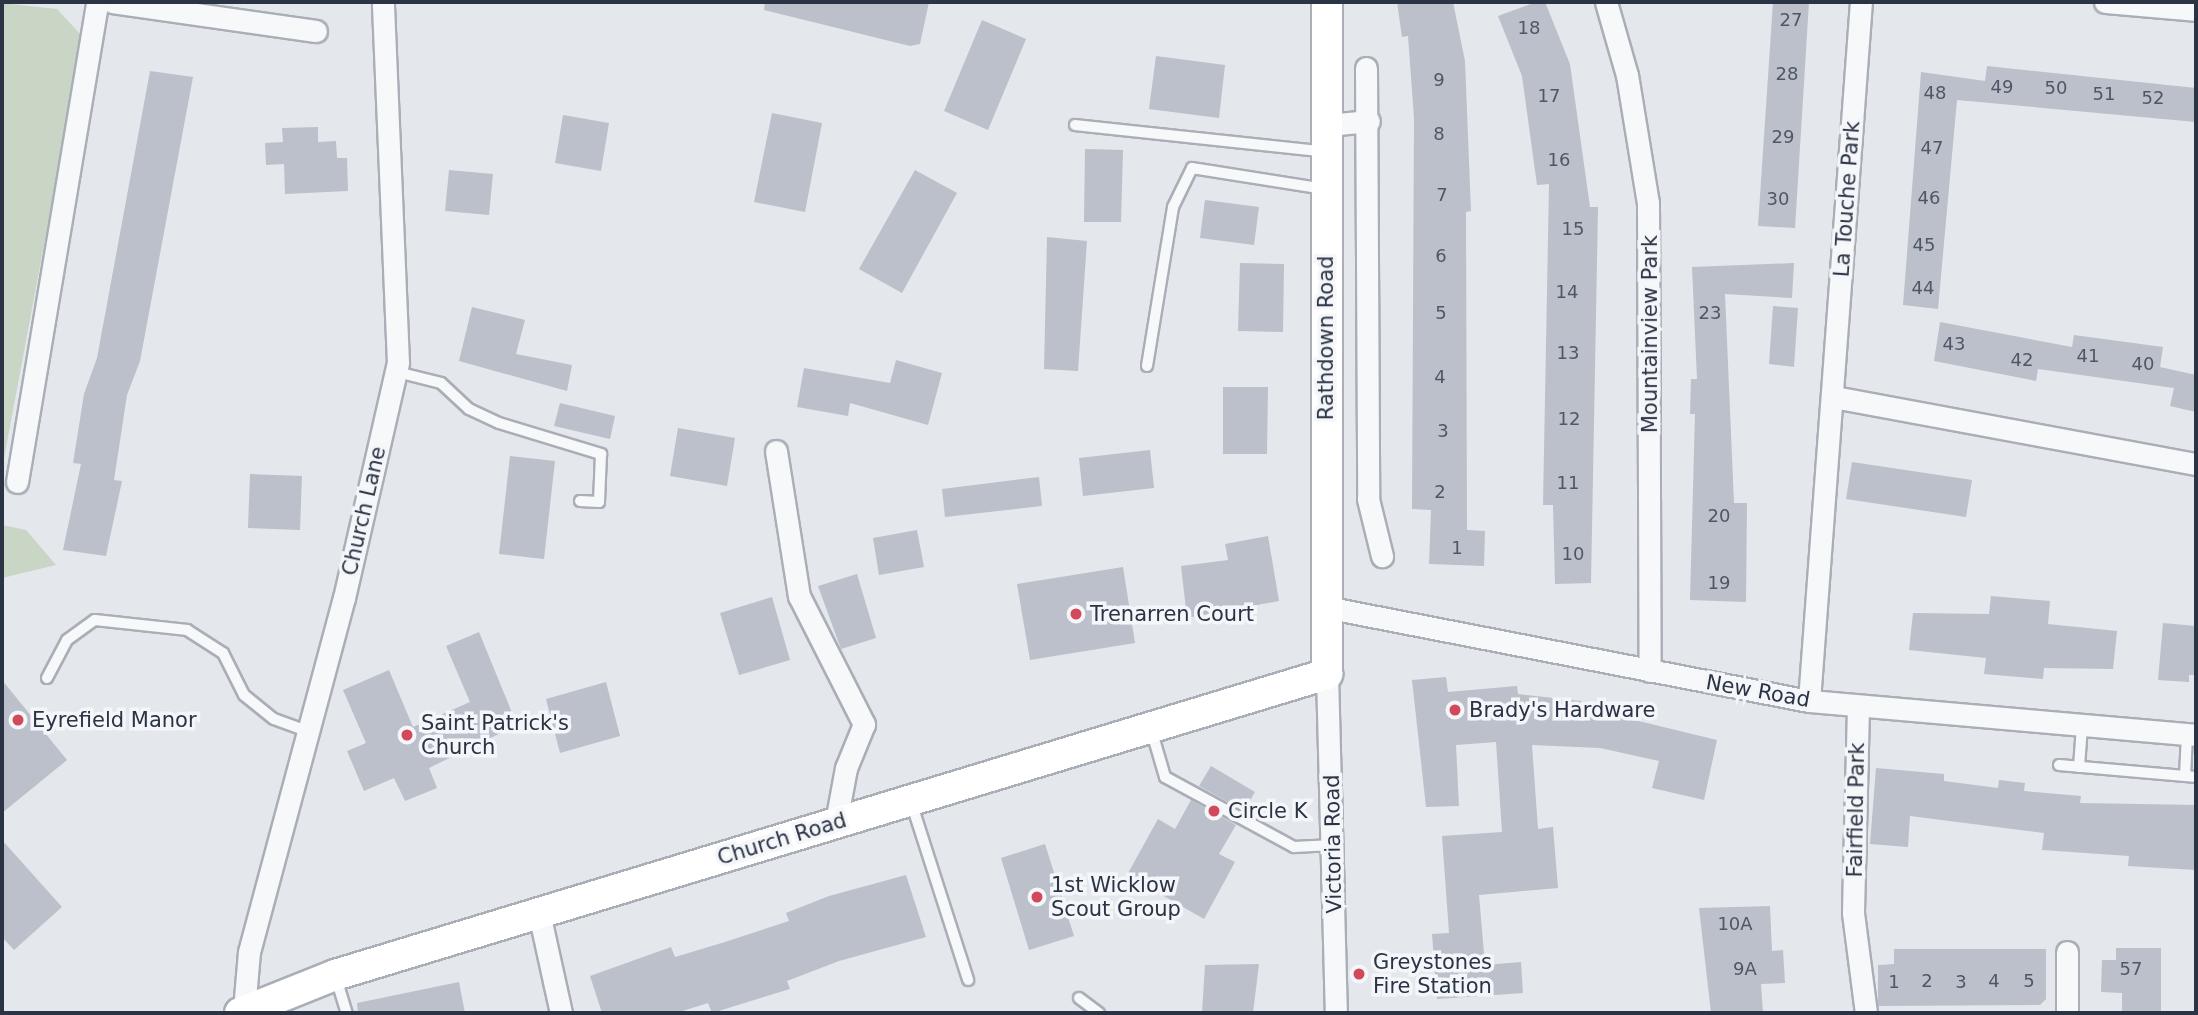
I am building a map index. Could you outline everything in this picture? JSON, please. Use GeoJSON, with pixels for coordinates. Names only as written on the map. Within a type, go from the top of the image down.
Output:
{"type":"FeatureCollection","features":[{"type":"Feature","properties":{"kind":"main road","name":"Rathdown Road"},"geometry":{"type":"LineString","coordinates":[[1327,2],[1327,674]]}},
{"type":"Feature","properties":{"kind":"main road","name":"Church Road"},"geometry":{"type":"LineString","coordinates":[[242,1011],[282,1005],[335,975],[1327,674]]}},
{"type":"Feature","properties":{"kind":"street"},"geometry":{"type":"LineString","coordinates":[[17,482],[97,2]]}},
{"type":"Feature","properties":{"kind":"street"},"geometry":{"type":"LineString","coordinates":[[112,2],[316,31]]}},
{"type":"Feature","properties":{"kind":"street","name":"Church Lane"},"geometry":{"type":"LineString","coordinates":[[242,1011],[249,952],[397,372],[383,2]]}},
{"type":"Feature","properties":{"kind":"street","name":"Mountainview Park"},"geometry":{"type":"LineString","coordinates":[[1605,2],[1627,75],[1648,203],[1650,671]]}},
{"type":"Feature","properties":{"kind":"street","name":"La Touche Park"},"geometry":{"type":"LineString","coordinates":[[1809,701],[1834,397],[1861,2]]}},
{"type":"Feature","properties":{"kind":"street"},"geometry":{"type":"LineString","coordinates":[[2105,2],[2196,10]]}},
{"type":"Feature","properties":{"kind":"street"},"geometry":{"type":"LineString","coordinates":[[1366,68],[1369,121],[1368,499],[1382,556]]}},
{"type":"Feature","properties":{"kind":"street"},"geometry":{"type":"LineString","coordinates":[[1328,139],[1369,121]]}},
{"type":"Feature","properties":{"kind":"street"},"geometry":{"type":"LineString","coordinates":[[1834,397],[2196,464]]}},
{"type":"Feature","properties":{"kind":"street"},"geometry":{"type":"LineString","coordinates":[[776,451],[799,596],[864,724],[846,768],[836,822]]}},
{"type":"Feature","properties":{"kind":"street","name":"New Road"},"geometry":{"type":"LineString","coordinates":[[1325,607],[1809,701],[1858,708],[2192,735]]}},
{"type":"Feature","properties":{"kind":"street","name":"Victoria Road"},"geometry":{"type":"LineString","coordinates":[[1327,674],[1336,1013]]}},
{"type":"Feature","properties":{"kind":"street","name":"Fairfield Park"},"geometry":{"type":"LineString","coordinates":[[1858,708],[1853,913],[1866,1013]]}},
{"type":"Feature","properties":{"kind":"street"},"geometry":{"type":"LineString","coordinates":[[539,913],[561,1013]]}},
{"type":"Feature","properties":{"kind":"street"},"geometry":{"type":"LineString","coordinates":[[2067,952],[2067,1013]]}},
{"type":"Feature","properties":{"kind":"lane"},"geometry":{"type":"LineString","coordinates":[[1075,125],[1328,139]]}},
{"type":"Feature","properties":{"kind":"lane"},"geometry":{"type":"LineString","coordinates":[[1147,366],[1172,207],[1192,168],[1327,190]]}},
{"type":"Feature","properties":{"kind":"lane"},"geometry":{"type":"LineString","coordinates":[[397,372],[441,383],[469,409],[499,424],[601,454],[605,477],[599,502],[580,501]]}},
{"type":"Feature","properties":{"kind":"lane"},"geometry":{"type":"LineString","coordinates":[[47,678],[67,640],[95,620],[187,629],[223,653],[244,695],[274,719],[307,731]]}},
{"type":"Feature","properties":{"kind":"lane"},"geometry":{"type":"LineString","coordinates":[[2080,767],[2082,726]]}},
{"type":"Feature","properties":{"kind":"lane"},"geometry":{"type":"LineString","coordinates":[[1150,727],[1165,777],[1294,847],[1333,845]]}},
{"type":"Feature","properties":{"kind":"lane"},"geometry":{"type":"LineString","coordinates":[[2059,765],[2190,776],[2192,735]]}},
{"type":"Feature","properties":{"kind":"lane"},"geometry":{"type":"LineString","coordinates":[[911,799],[968,980]]}},
{"type":"Feature","properties":{"kind":"lane"},"geometry":{"type":"LineString","coordinates":[[335,975],[347,1013]]}},
{"type":"Feature","properties":{"kind":"lane"},"geometry":{"type":"LineString","coordinates":[[1079,998],[1099,1013]]}},
{"type":"Feature","properties":{"kind":"green space"},"geometry":{"type":"Polygon","coordinates":[[[2,3],[57,9],[83,37],[2,469],[2,3]]]}},
{"type":"Feature","properties":{"kind":"green space"},"geometry":{"type":"Polygon","coordinates":[[[2,525],[26,530],[56,565],[2,578],[2,525]]]}},
{"type":"Feature","properties":{"kind":"building"},"geometry":{"type":"Polygon","coordinates":[[[765,2],[929,2],[920,44],[910,46],[764,10],[765,2]]]}},
{"type":"Feature","properties":{"kind":"building"},"geometry":{"type":"Polygon","coordinates":[[[1397,2],[1453,2],[1465,61],[1471,211],[1466,212],[1467,530],[1485,531],[1484,566],[1429,564],[1431,510],[1412,509],[1414,118],[1408,36],[1402,37],[1397,2]]]}},
{"type":"Feature","properties":{"kind":"building"},"geometry":{"type":"Polygon","coordinates":[[[1536,2],[1545,2],[1570,64],[1590,207],[1598,207],[1591,583],[1555,584],[1553,505],[1543,505],[1549,184],[1537,185],[1522,76],[1498,16],[1536,2]]]}},
{"type":"Feature","properties":{"kind":"building"},"geometry":{"type":"Polygon","coordinates":[[[1773,2],[1809,2],[1795,228],[1758,226],[1773,2]]]}},
{"type":"Feature","properties":{"kind":"building"},"geometry":{"type":"Polygon","coordinates":[[[982,20],[1026,39],[988,130],[944,111],[982,20]]]}},
{"type":"Feature","properties":{"kind":"building"},"geometry":{"type":"Polygon","coordinates":[[[1156,56],[1225,65],[1219,118],[1149,109],[1156,56]]]}},
{"type":"Feature","properties":{"kind":"building"},"geometry":{"type":"Polygon","coordinates":[[[1987,66],[2196,88],[2196,122],[1957,100],[1938,309],[1903,305],[1921,72],[1985,81],[1987,66]]]}},
{"type":"Feature","properties":{"kind":"building"},"geometry":{"type":"Polygon","coordinates":[[[150,71],[193,77],[140,361],[127,395],[114,480],[122,481],[106,556],[63,550],[81,464],[73,463],[84,394],[97,358],[150,71]]]}},
{"type":"Feature","properties":{"kind":"building"},"geometry":{"type":"Polygon","coordinates":[[[772,113],[822,123],[805,212],[754,202],[772,113]]]}},
{"type":"Feature","properties":{"kind":"building"},"geometry":{"type":"Polygon","coordinates":[[[563,115],[609,123],[601,171],[555,163],[563,115]]]}},
{"type":"Feature","properties":{"kind":"building"},"geometry":{"type":"Polygon","coordinates":[[[318,127],[318,142],[336,141],[337,158],[347,158],[348,191],[285,194],[284,164],[266,165],[265,143],[283,142],[282,128],[318,127]]]}},
{"type":"Feature","properties":{"kind":"building"},"geometry":{"type":"Polygon","coordinates":[[[1085,149],[1123,150],[1121,222],[1084,222],[1085,149]]]}},
{"type":"Feature","properties":{"kind":"building"},"geometry":{"type":"Polygon","coordinates":[[[449,170],[493,174],[489,215],[445,211],[449,170]]]}},
{"type":"Feature","properties":{"kind":"building"},"geometry":{"type":"Polygon","coordinates":[[[915,170],[957,193],[902,293],[859,269],[915,170]]]}},
{"type":"Feature","properties":{"kind":"building"},"geometry":{"type":"Polygon","coordinates":[[[1205,200],[1259,207],[1254,245],[1200,238],[1205,200]]]}},
{"type":"Feature","properties":{"kind":"building"},"geometry":{"type":"Polygon","coordinates":[[[1047,237],[1087,241],[1078,371],[1044,369],[1047,237]]]}},
{"type":"Feature","properties":{"kind":"building"},"geometry":{"type":"Polygon","coordinates":[[[1240,263],[1284,264],[1283,332],[1238,331],[1240,263]]]}},
{"type":"Feature","properties":{"kind":"building"},"geometry":{"type":"Polygon","coordinates":[[[1794,263],[1792,298],[1725,294],[1734,503],[1747,503],[1746,602],[1690,600],[1695,414],[1690,414],[1691,379],[1697,379],[1692,267],[1794,263]]]}},
{"type":"Feature","properties":{"kind":"building"},"geometry":{"type":"Polygon","coordinates":[[[1773,306],[1798,308],[1794,367],[1769,364],[1773,306]]]}},
{"type":"Feature","properties":{"kind":"building"},"geometry":{"type":"Polygon","coordinates":[[[472,307],[525,320],[516,354],[572,365],[567,391],[459,361],[472,307]]]}},
{"type":"Feature","properties":{"kind":"building"},"geometry":{"type":"Polygon","coordinates":[[[1940,322],[2072,347],[2074,335],[2163,347],[2160,367],[2196,375],[2196,412],[2170,406],[2174,388],[2038,369],[2036,381],[1934,361],[1940,322]]]}},
{"type":"Feature","properties":{"kind":"building"},"geometry":{"type":"Polygon","coordinates":[[[896,360],[942,373],[928,425],[850,403],[848,416],[797,407],[804,368],[890,383],[896,360]]]}},
{"type":"Feature","properties":{"kind":"building"},"geometry":{"type":"Polygon","coordinates":[[[1223,387],[1268,387],[1267,454],[1223,454],[1223,387]]]}},
{"type":"Feature","properties":{"kind":"building"},"geometry":{"type":"Polygon","coordinates":[[[560,403],[615,416],[610,439],[554,426],[560,403]]]}},
{"type":"Feature","properties":{"kind":"building"},"geometry":{"type":"Polygon","coordinates":[[[678,428],[735,438],[727,486],[670,476],[678,428]]]}},
{"type":"Feature","properties":{"kind":"building"},"geometry":{"type":"Polygon","coordinates":[[[1150,450],[1154,488],[1083,496],[1079,458],[1150,450]]]}},
{"type":"Feature","properties":{"kind":"building"},"geometry":{"type":"Polygon","coordinates":[[[510,456],[555,461],[544,559],[499,554],[510,456]]]}},
{"type":"Feature","properties":{"kind":"building"},"geometry":{"type":"Polygon","coordinates":[[[1852,462],[1972,480],[1966,517],[1846,499],[1852,462]]]}},
{"type":"Feature","properties":{"kind":"building"},"geometry":{"type":"Polygon","coordinates":[[[250,474],[302,476],[300,530],[248,528],[250,474]]]}},
{"type":"Feature","properties":{"kind":"building"},"geometry":{"type":"Polygon","coordinates":[[[1039,477],[1042,506],[945,517],[942,489],[1039,477]]]}},
{"type":"Feature","properties":{"kind":"building"},"geometry":{"type":"Polygon","coordinates":[[[917,530],[924,567],[879,575],[873,538],[917,530]]]}},
{"type":"Feature","properties":{"kind":"building"},"geometry":{"type":"Polygon","coordinates":[[[1268,536],[1279,601],[1187,618],[1181,566],[1228,560],[1225,544],[1268,536]]]}},
{"type":"Feature","properties":{"kind":"building","name":"Trenarren Court"},"geometry":{"type":"Polygon","coordinates":[[[1123,567],[1135,643],[1030,660],[1017,584],[1123,567]]]}},
{"type":"Feature","properties":{"kind":"building"},"geometry":{"type":"Polygon","coordinates":[[[857,574],[876,638],[841,649],[818,586],[857,574]]]}},
{"type":"Feature","properties":{"kind":"building"},"geometry":{"type":"Polygon","coordinates":[[[1991,596],[2050,601],[2048,624],[2117,631],[2113,669],[2044,668],[2043,679],[1984,674],[1986,658],[1909,650],[1913,613],[1989,614],[1991,596]]]}},
{"type":"Feature","properties":{"kind":"building"},"geometry":{"type":"Polygon","coordinates":[[[772,597],[790,660],[739,675],[720,613],[772,597]]]}},
{"type":"Feature","properties":{"kind":"building"},"geometry":{"type":"Polygon","coordinates":[[[2163,623],[2196,626],[2196,675],[2189,675],[2189,682],[2158,680],[2163,623]]]}},
{"type":"Feature","properties":{"kind":"building","name":"Saint Patrick's Church"},"geometry":{"type":"Polygon","coordinates":[[[479,632],[517,725],[429,768],[437,788],[405,801],[394,778],[364,791],[347,751],[366,743],[343,690],[389,670],[413,727],[470,702],[446,646],[479,632]]]}},
{"type":"Feature","properties":{"kind":"building"},"geometry":{"type":"Polygon","coordinates":[[[1446,677],[1448,692],[1517,686],[1518,694],[1590,702],[1589,709],[1717,740],[1704,800],[1652,788],[1659,761],[1600,748],[1532,745],[1538,829],[1553,827],[1558,888],[1479,895],[1485,965],[1521,962],[1523,993],[1437,999],[1432,934],[1449,933],[1442,836],[1502,832],[1496,742],[1456,745],[1459,806],[1426,807],[1412,680],[1446,677]]]}},
{"type":"Feature","properties":{"kind":"building","name":"Eyrefield Manor"},"geometry":{"type":"Polygon","coordinates":[[[2,680],[67,760],[2,813],[2,680]]]}},
{"type":"Feature","properties":{"kind":"building"},"geometry":{"type":"Polygon","coordinates":[[[606,682],[620,736],[560,753],[546,699],[606,682]]]}},
{"type":"Feature","properties":{"kind":"building"},"geometry":{"type":"Polygon","coordinates":[[[1211,766],[1255,792],[1244,811],[1199,786],[1211,766]]]}},
{"type":"Feature","properties":{"kind":"building"},"geometry":{"type":"Polygon","coordinates":[[[1876,768],[1944,774],[1944,781],[1998,788],[1999,780],[2025,783],[2024,791],[2081,796],[2080,803],[2196,805],[2196,870],[2128,866],[2129,856],[2042,850],[2044,833],[1910,816],[1908,847],[1870,844],[1876,768]]]}},
{"type":"Feature","properties":{"kind":"building"},"geometry":{"type":"Polygon","coordinates":[[[1191,800],[1236,825],[1219,854],[1235,862],[1204,919],[1127,875],[1158,819],[1175,829],[1191,800]]]}},
{"type":"Feature","properties":{"kind":"building"},"geometry":{"type":"Polygon","coordinates":[[[2,840],[62,907],[14,950],[2,937],[2,840]]]}},
{"type":"Feature","properties":{"kind":"building","name":"1st Wicklow Scout Group"},"geometry":{"type":"Polygon","coordinates":[[[1045,844],[1074,936],[1029,950],[1001,858],[1045,844]]]}},
{"type":"Feature","properties":{"kind":"building"},"geometry":{"type":"Polygon","coordinates":[[[906,875],[926,937],[839,961],[787,981],[790,989],[712,1013],[708,1003],[676,1013],[602,1013],[590,976],[671,947],[675,957],[725,942],[789,921],[786,913],[829,896],[906,875]]]}},
{"type":"Feature","properties":{"kind":"building"},"geometry":{"type":"Polygon","coordinates":[[[1770,906],[1772,951],[1783,950],[1785,983],[1761,984],[1763,1013],[1711,1013],[1699,908],[1770,906]]]}},
{"type":"Feature","properties":{"kind":"building"},"geometry":{"type":"Polygon","coordinates":[[[2116,948],[2161,948],[2161,1013],[2122,1013],[2122,993],[2101,992],[2102,960],[2116,960],[2116,948]]]}},
{"type":"Feature","properties":{"kind":"building"},"geometry":{"type":"Polygon","coordinates":[[[1894,949],[2046,949],[2046,999],[2040,1005],[1878,1006],[1878,965],[1894,964],[1894,949]]]}},
{"type":"Feature","properties":{"kind":"building"},"geometry":{"type":"Polygon","coordinates":[[[1259,964],[1253,1013],[1202,1013],[1205,965],[1259,964]]]}},
{"type":"Feature","properties":{"kind":"building"},"geometry":{"type":"Polygon","coordinates":[[[459,982],[465,1013],[358,1013],[357,1003],[459,982]]]}},
{"type":"Feature","properties":{"kind":"place","name":"Trenarren Court"},"geometry":{"type":"Point","coordinates":[1076,614]}},
{"type":"Feature","properties":{"kind":"place","name":"Brady's Hardware"},"geometry":{"type":"Point","coordinates":[1455,710]}},
{"type":"Feature","properties":{"kind":"place","name":"Eyrefield Manor"},"geometry":{"type":"Point","coordinates":[18,720]}},
{"type":"Feature","properties":{"kind":"place","name":"Saint Patrick's Church"},"geometry":{"type":"Point","coordinates":[407,735]}},
{"type":"Feature","properties":{"kind":"place","name":"Circle K"},"geometry":{"type":"Point","coordinates":[1214,811]}},
{"type":"Feature","properties":{"kind":"place","name":"1st Wicklow Scout Group"},"geometry":{"type":"Point","coordinates":[1037,897]}},
{"type":"Feature","properties":{"kind":"place","name":"Greystones Fire Station"},"geometry":{"type":"Point","coordinates":[1359,974]}}]}
